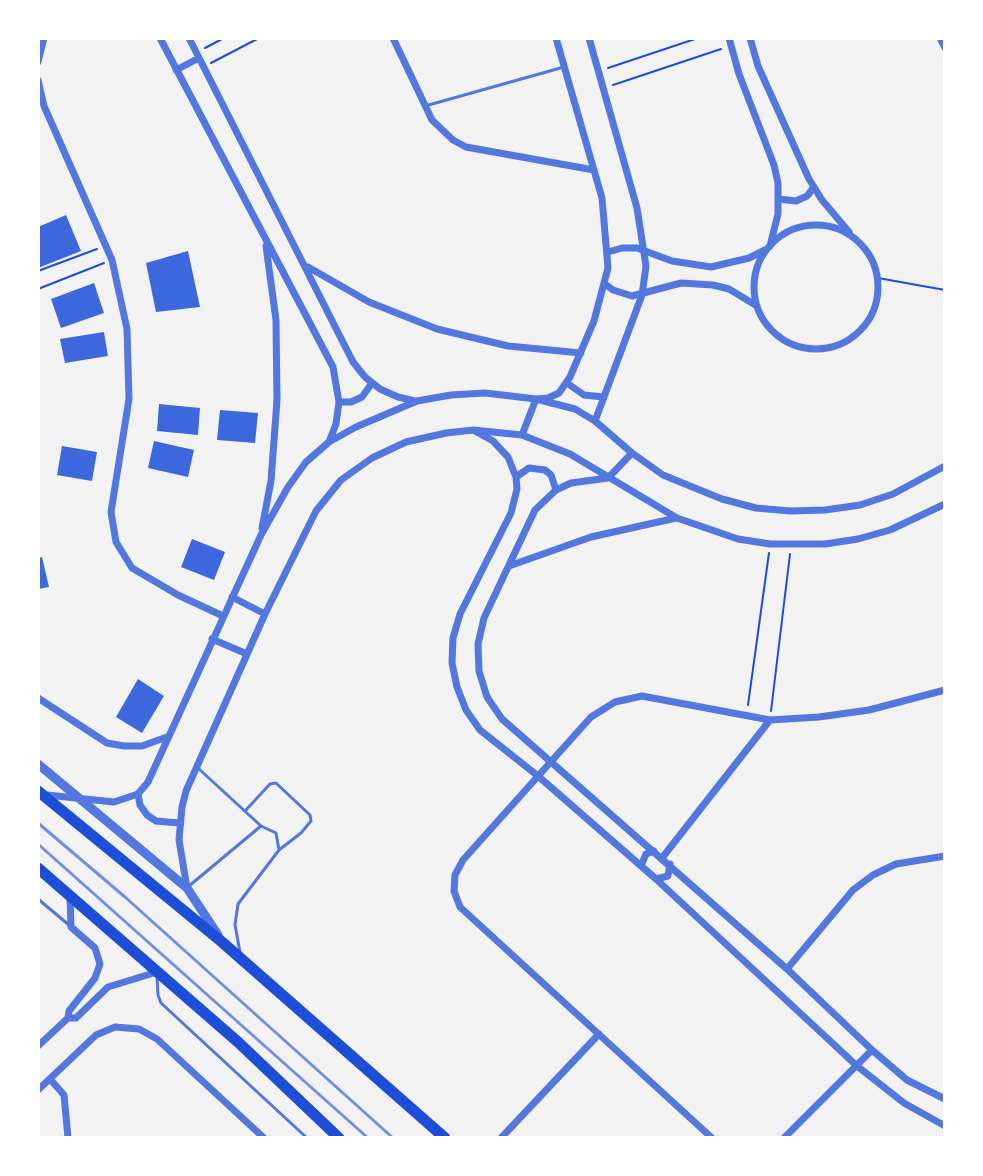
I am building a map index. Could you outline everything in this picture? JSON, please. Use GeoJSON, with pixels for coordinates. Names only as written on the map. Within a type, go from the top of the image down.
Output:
{"type":"FeatureCollection","features":[{"type":"Feature","properties":{"kind":"main road"},"geometry":{"type":"LineString","coordinates":[[40,793],[222,942],[445,1138]]}},
{"type":"Feature","properties":{"kind":"main road"},"geometry":{"type":"LineString","coordinates":[[38,868],[238,1042],[339,1138]]}},
{"type":"Feature","properties":{"kind":"street"},"geometry":{"type":"LineString","coordinates":[[38,62],[44,38]]}},
{"type":"Feature","properties":{"kind":"street"},"geometry":{"type":"LineString","coordinates":[[160,38],[333,367],[339,402],[336,424],[329,442]]}},
{"type":"Feature","properties":{"kind":"street"},"geometry":{"type":"LineString","coordinates":[[189,38],[353,362],[372,383],[398,397],[417,401]]}},
{"type":"Feature","properties":{"kind":"street"},"geometry":{"type":"LineString","coordinates":[[393,38],[425,106],[441,131],[466,147],[594,170]]}},
{"type":"Feature","properties":{"kind":"street"},"geometry":{"type":"LineString","coordinates":[[536,399],[553,396],[567,383],[605,284],[608,252],[602,198],[556,38]]}},
{"type":"Feature","properties":{"kind":"street"},"geometry":{"type":"LineString","coordinates":[[589,38],[637,208],[646,266],[642,295],[595,421]]}},
{"type":"Feature","properties":{"kind":"street"},"geometry":{"type":"LineString","coordinates":[[730,42],[774,165],[779,199],[768,247],[755,277],[758,306],[770,327],[790,343],[814,348],[839,344],[853,336],[874,310],[878,278],[874,263],[814,187],[758,66],[750,38]]}},
{"type":"Feature","properties":{"kind":"street"},"geometry":{"type":"LineString","coordinates":[[940,38],[945,48]]}},
{"type":"Feature","properties":{"kind":"street"},"geometry":{"type":"LineString","coordinates":[[176,70],[198,55]]}},
{"type":"Feature","properties":{"kind":"street"},"geometry":{"type":"LineString","coordinates":[[38,80],[44,106],[107,246],[127,329],[130,364],[126,423],[111,512],[116,542],[132,568],[178,595],[223,616]]}},
{"type":"Feature","properties":{"kind":"street"},"geometry":{"type":"LineString","coordinates":[[779,199],[802,199],[814,187]]}},
{"type":"Feature","properties":{"kind":"street"},"geometry":{"type":"LineString","coordinates":[[608,252],[622,248],[644,249],[672,261],[711,267],[740,261],[768,247],[782,235],[812,225],[828,226],[856,239]]}},
{"type":"Feature","properties":{"kind":"street"},"geometry":{"type":"LineString","coordinates":[[261,535],[271,481],[278,387],[276,320],[265,236]]}},
{"type":"Feature","properties":{"kind":"street"},"geometry":{"type":"LineString","coordinates":[[305,265],[369,302],[437,329],[508,346],[581,353]]}},
{"type":"Feature","properties":{"kind":"street"},"geometry":{"type":"LineString","coordinates":[[605,284],[622,294],[642,295],[664,286],[697,283],[729,289],[758,306]]}},
{"type":"Feature","properties":{"kind":"street"},"geometry":{"type":"LineString","coordinates":[[339,402],[351,402],[362,397],[372,383]]}},
{"type":"Feature","properties":{"kind":"street"},"geometry":{"type":"LineString","coordinates":[[567,383],[584,395],[604,397]]}},
{"type":"Feature","properties":{"kind":"street"},"geometry":{"type":"LineString","coordinates":[[40,793],[114,802],[138,794],[148,782],[261,535],[288,487],[306,462],[329,442],[417,401],[485,393],[536,399],[575,409],[595,421],[663,475],[722,499],[756,508],[825,510],[860,505],[893,494],[945,466]]}},
{"type":"Feature","properties":{"kind":"street"},"geometry":{"type":"LineString","coordinates":[[522,435],[536,399]]}},
{"type":"Feature","properties":{"kind":"street"},"geometry":{"type":"LineString","coordinates":[[473,430],[493,441],[508,457],[516,477],[511,513],[460,614],[453,638],[452,663],[466,710],[480,730],[656,879],[857,1066],[904,1103],[945,1126]]}},
{"type":"Feature","properties":{"kind":"street"},"geometry":{"type":"LineString","coordinates":[[187,888],[180,854],[179,823],[186,791],[265,614],[316,511],[341,480],[372,458],[406,442],[473,430],[522,435],[570,454],[677,518],[728,536],[770,544],[858,539],[890,530],[945,504]]}},
{"type":"Feature","properties":{"kind":"street"},"geometry":{"type":"LineString","coordinates":[[632,453],[608,478],[571,483],[556,490],[535,510],[484,618],[478,644],[479,671],[487,697],[502,719],[670,864],[872,1050],[907,1080],[945,1099]]}},
{"type":"Feature","properties":{"kind":"street"},"geometry":{"type":"LineString","coordinates":[[516,477],[529,468],[545,470],[551,475],[556,490]]}},
{"type":"Feature","properties":{"kind":"street"},"geometry":{"type":"LineString","coordinates":[[509,566],[591,537],[677,518]]}},
{"type":"Feature","properties":{"kind":"street"},"geometry":{"type":"LineString","coordinates":[[232,597],[265,614]]}},
{"type":"Feature","properties":{"kind":"street"},"geometry":{"type":"LineString","coordinates":[[212,639],[247,654]]}},
{"type":"Feature","properties":{"kind":"street"},"geometry":{"type":"LineString","coordinates":[[712,1138],[460,907],[454,891],[455,875],[463,860],[591,717],[602,708],[628,698],[642,696],[770,720],[869,710],[945,690]]}},
{"type":"Feature","properties":{"kind":"street"},"geometry":{"type":"LineString","coordinates":[[38,698],[107,743],[142,746],[169,736]]}},
{"type":"Feature","properties":{"kind":"street"},"geometry":{"type":"LineString","coordinates":[[662,858],[770,720]]}},
{"type":"Feature","properties":{"kind":"street"},"geometry":{"type":"LineString","coordinates":[[38,764],[187,888],[222,942]]}},
{"type":"Feature","properties":{"kind":"street"},"geometry":{"type":"LineString","coordinates":[[138,794],[140,805],[156,821],[179,823]]}},
{"type":"Feature","properties":{"kind":"street"},"geometry":{"type":"LineString","coordinates":[[641,866],[646,854],[654,851]]}},
{"type":"Feature","properties":{"kind":"street"},"geometry":{"type":"LineString","coordinates":[[787,969],[853,890],[873,875],[896,864],[945,856]]}},
{"type":"Feature","properties":{"kind":"street"},"geometry":{"type":"LineString","coordinates":[[656,879],[668,876],[670,864]]}},
{"type":"Feature","properties":{"kind":"street"},"geometry":{"type":"LineString","coordinates":[[68,1018],[67,1013],[86,992],[100,964],[95,948],[71,927],[70,896]]}},
{"type":"Feature","properties":{"kind":"street"},"geometry":{"type":"LineString","coordinates":[[38,1046],[68,1018],[76,1018],[108,987],[157,972]]}},
{"type":"Feature","properties":{"kind":"street"},"geometry":{"type":"LineString","coordinates":[[38,1090],[104,1030],[139,1029],[157,1039],[264,1138]]}},
{"type":"Feature","properties":{"kind":"street"},"geometry":{"type":"LineString","coordinates":[[501,1138],[599,1034]]}},
{"type":"Feature","properties":{"kind":"street"},"geometry":{"type":"LineString","coordinates":[[784,1138],[872,1050]]}},
{"type":"Feature","properties":{"kind":"street"},"geometry":{"type":"LineString","coordinates":[[50,1079],[64,1095],[68,1138]]}},
{"type":"Feature","properties":{"kind":"lane"},"geometry":{"type":"LineString","coordinates":[[425,106],[565,67]]}},
{"type":"Feature","properties":{"kind":"lane"},"geometry":{"type":"LineString","coordinates":[[197,768],[261,826],[276,833],[279,850]]}},
{"type":"Feature","properties":{"kind":"lane"},"geometry":{"type":"LineString","coordinates":[[242,960],[235,925],[238,904],[279,850],[311,821],[310,815],[276,783],[270,784],[245,811]]}},
{"type":"Feature","properties":{"kind":"lane"},"geometry":{"type":"LineString","coordinates":[[187,888],[261,826]]}},
{"type":"Feature","properties":{"kind":"lane"},"geometry":{"type":"LineString","coordinates":[[38,899],[71,927]]}},
{"type":"Feature","properties":{"kind":"lane"},"geometry":{"type":"LineString","coordinates":[[157,972],[161,1003],[307,1138]]}},
{"type":"Feature","properties":{"kind":"path"},"geometry":{"type":"LineString","coordinates":[[198,55],[224,38]]}},
{"type":"Feature","properties":{"kind":"path"},"geometry":{"type":"LineString","coordinates":[[204,66],[259,38]]}},
{"type":"Feature","properties":{"kind":"path"},"geometry":{"type":"LineString","coordinates":[[599,71],[698,38]]}},
{"type":"Feature","properties":{"kind":"path"},"geometry":{"type":"LineString","coordinates":[[604,88],[730,42]]}},
{"type":"Feature","properties":{"kind":"path"},"geometry":{"type":"LineString","coordinates":[[38,271],[107,246]]}},
{"type":"Feature","properties":{"kind":"path"},"geometry":{"type":"LineString","coordinates":[[38,289],[112,260]]}},
{"type":"Feature","properties":{"kind":"path"},"geometry":{"type":"LineString","coordinates":[[878,278],[945,290]]}},
{"type":"Feature","properties":{"kind":"path"},"geometry":{"type":"LineString","coordinates":[[746,717],[770,544]]}},
{"type":"Feature","properties":{"kind":"path"},"geometry":{"type":"LineString","coordinates":[[770,720],[791,545]]}},
{"type":"Feature","properties":{"kind":"building"},"geometry":{"type":"Polygon","coordinates":[[[66,215],[81,251],[38,268],[38,227],[66,215]]]}},
{"type":"Feature","properties":{"kind":"building"},"geometry":{"type":"Polygon","coordinates":[[[188,251],[200,307],[156,312],[146,263],[188,251]]]}},
{"type":"Feature","properties":{"kind":"building"},"geometry":{"type":"Polygon","coordinates":[[[94,283],[104,313],[61,328],[51,299],[94,283]]]}},
{"type":"Feature","properties":{"kind":"building"},"geometry":{"type":"Polygon","coordinates":[[[104,332],[108,356],[65,363],[60,339],[104,332]]]}},
{"type":"Feature","properties":{"kind":"building"},"geometry":{"type":"Polygon","coordinates":[[[159,404],[200,408],[198,435],[157,431],[159,404]]]}},
{"type":"Feature","properties":{"kind":"building"},"geometry":{"type":"Polygon","coordinates":[[[220,410],[258,413],[255,443],[217,440],[220,410]]]}},
{"type":"Feature","properties":{"kind":"building"},"geometry":{"type":"Polygon","coordinates":[[[154,441],[194,450],[188,477],[148,468],[154,441]]]}},
{"type":"Feature","properties":{"kind":"building"},"geometry":{"type":"Polygon","coordinates":[[[62,446],[97,452],[92,481],[57,475],[62,446]]]}},
{"type":"Feature","properties":{"kind":"building"},"geometry":{"type":"Polygon","coordinates":[[[192,539],[225,552],[214,580],[181,567],[192,539]]]}},
{"type":"Feature","properties":{"kind":"building"},"geometry":{"type":"Polygon","coordinates":[[[42,557],[49,587],[38,589],[38,558],[42,557]]]}},
{"type":"Feature","properties":{"kind":"building"},"geometry":{"type":"Polygon","coordinates":[[[138,679],[164,696],[142,733],[116,717],[138,679]]]}},
{"type":"Feature","properties":{"kind":"railway"},"geometry":{"type":"LineString","coordinates":[[38,823],[393,1138]]}},
{"type":"Feature","properties":{"kind":"railway"},"geometry":{"type":"LineString","coordinates":[[38,844],[368,1138]]}}]}
